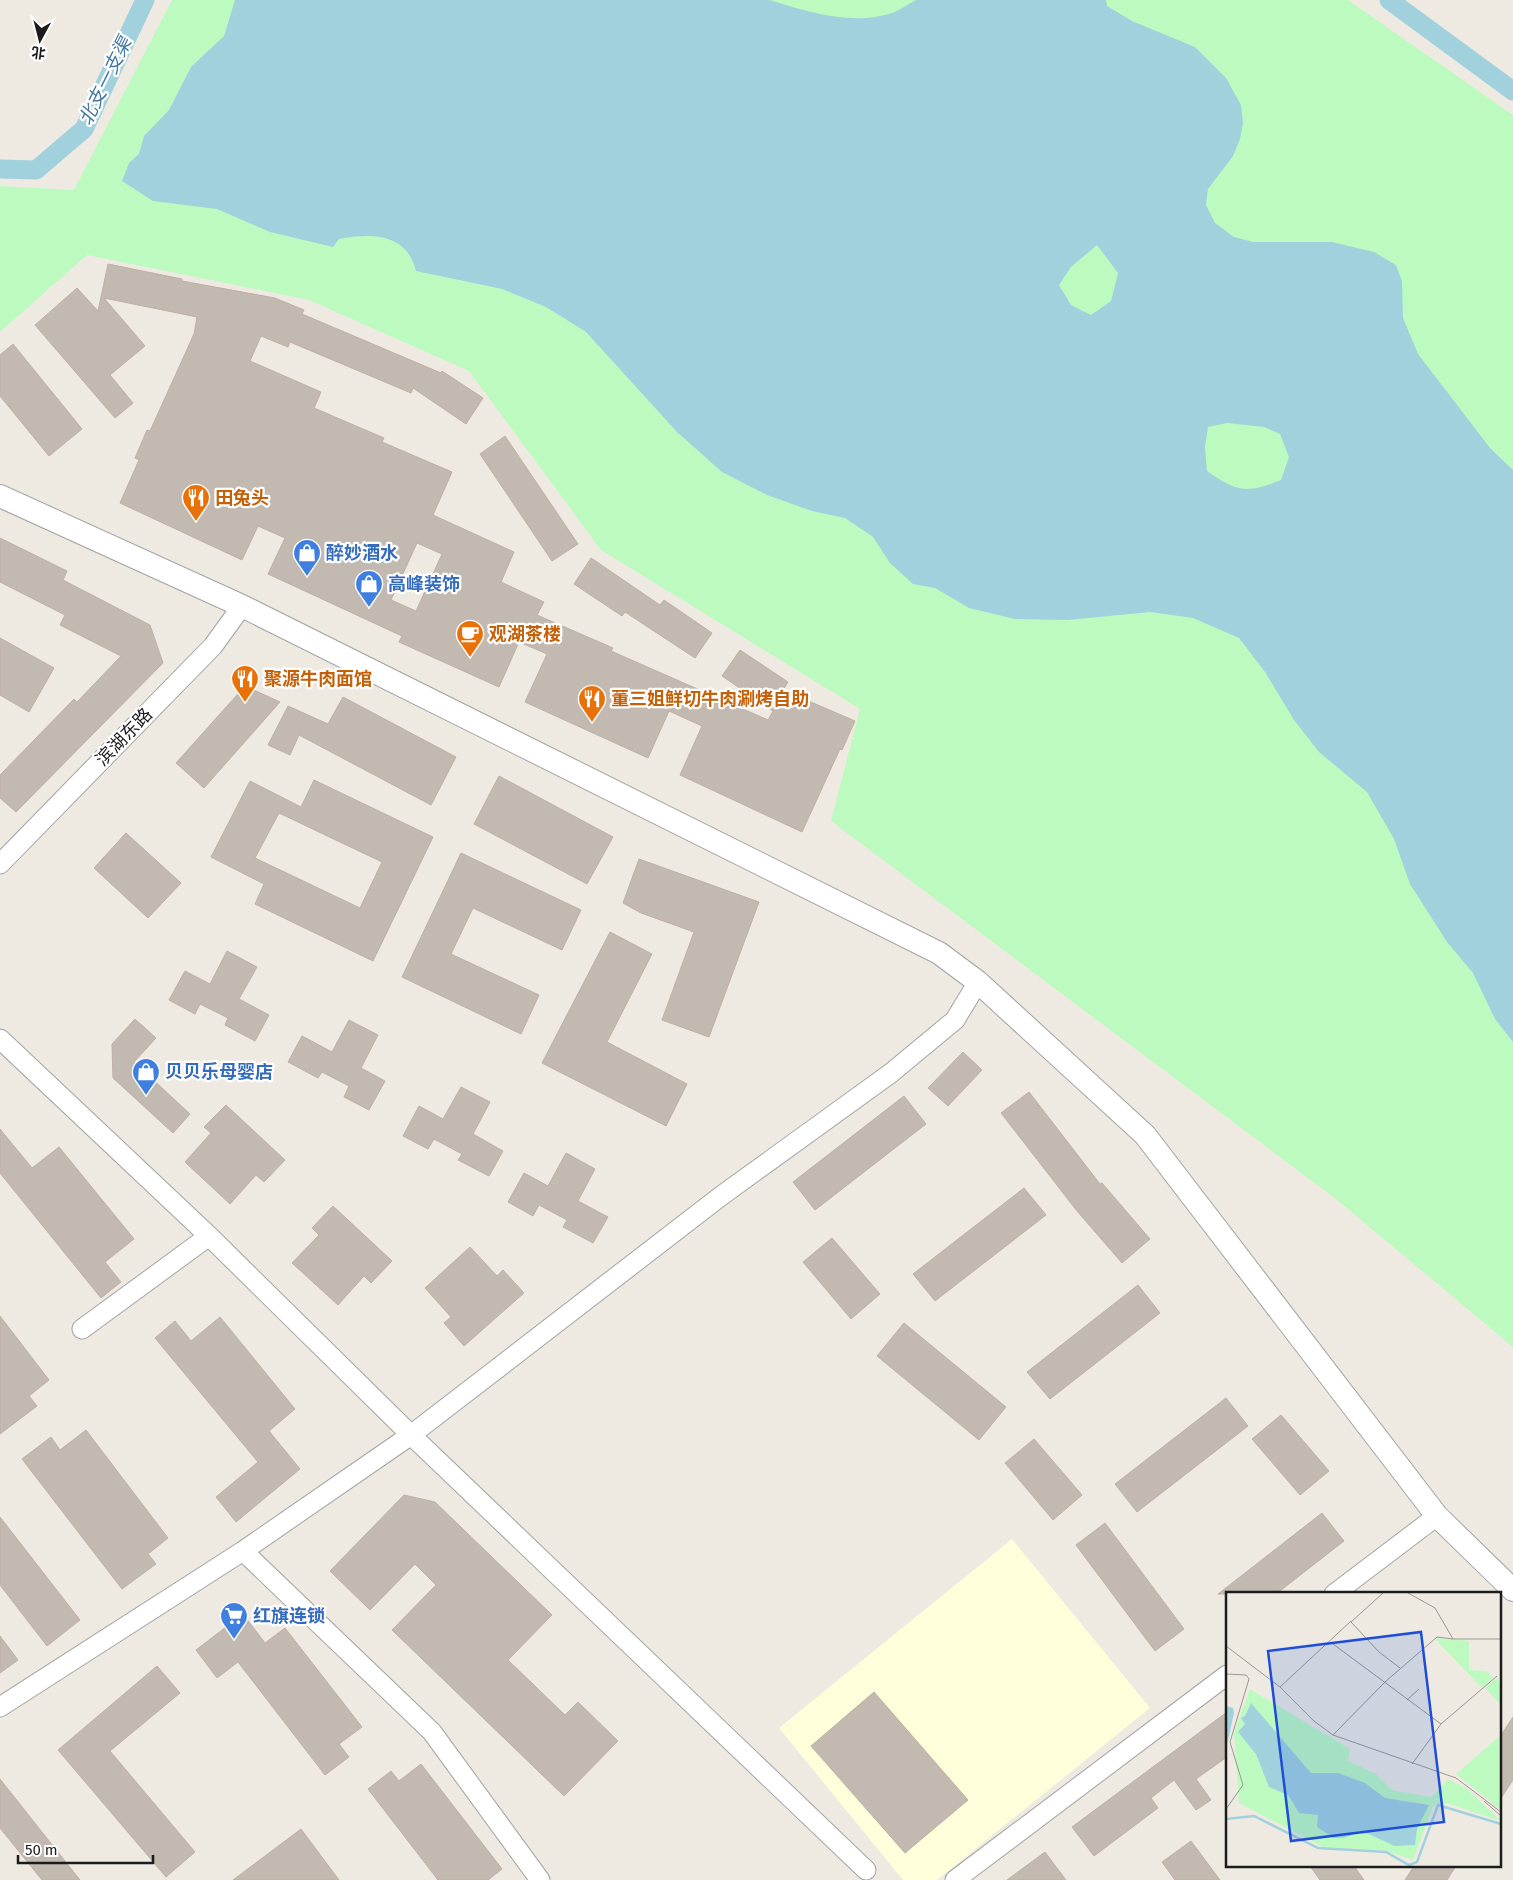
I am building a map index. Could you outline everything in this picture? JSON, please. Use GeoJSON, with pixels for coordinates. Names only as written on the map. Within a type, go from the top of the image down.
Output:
{"type":"FeatureCollection","features":[{"type":"Feature","properties":{"kind":"street"},"geometry":{"type":"LineString","coordinates":[[0,496],[242,606],[939,953],[978,982],[1144,1135],[1437,1516],[1513,1590]]}},
{"type":"Feature","properties":{"kind":"street","name":"滨湖东路"},"geometry":{"type":"LineString","coordinates":[[0,864],[213,646],[242,606]]}},
{"type":"Feature","properties":{"kind":"street"},"geometry":{"type":"LineString","coordinates":[[0,1707],[242,1551],[411,1435],[721,1196],[891,1073],[954,1020],[978,982]]}},
{"type":"Feature","properties":{"kind":"street"},"geometry":{"type":"LineString","coordinates":[[0,1040],[209,1236],[411,1435],[866,1870]]}},
{"type":"Feature","properties":{"kind":"street"},"geometry":{"type":"LineString","coordinates":[[82,1329],[209,1236]]}},
{"type":"Feature","properties":{"kind":"street"},"geometry":{"type":"LineString","coordinates":[[1337,1592],[1437,1516]]}},
{"type":"Feature","properties":{"kind":"street"},"geometry":{"type":"LineString","coordinates":[[242,1551],[432,1732],[540,1880]]}},
{"type":"Feature","properties":{"kind":"street"},"geometry":{"type":"LineString","coordinates":[[956,1880],[1226,1676]]}},
{"type":"Feature","properties":{"kind":"shaded area"},"geometry":{"type":"Polygon","coordinates":[[[1012,1539],[1150,1708],[937,1880],[903,1880],[779,1728],[1012,1539]]]}},
{"type":"Feature","properties":{"kind":"green space"},"geometry":{"type":"Polygon","coordinates":[[[172,0],[1348,0],[1513,115],[1513,1347],[1336,1199],[831,821],[860,709],[601,550],[469,371],[309,300],[87,255],[0,332],[0,186],[74,190],[172,0]]]}},
{"type":"Feature","properties":{"kind":"water"},"geometry":{"type":"Polygon","coordinates":[[[235,0],[770,0],[830,16],[861,18],[877,17],[892,13],[916,0],[1106,0],[1107,6],[1132,21],[1195,47],[1226,78],[1241,105],[1243,123],[1240,139],[1233,156],[1208,189],[1206,205],[1215,223],[1234,237],[1253,242],[1332,242],[1374,252],[1396,265],[1402,281],[1403,318],[1418,354],[1490,448],[1513,470],[1513,1042],[1495,1019],[1473,973],[1447,942],[1410,884],[1394,839],[1367,792],[1319,752],[1294,720],[1265,672],[1239,638],[1193,618],[1150,612],[1068,620],[1015,619],[969,608],[935,588],[913,584],[890,563],[873,537],[845,518],[812,511],[767,495],[722,472],[677,432],[586,332],[546,307],[502,289],[416,271],[405,249],[386,238],[363,236],[339,239],[333,247],[270,232],[217,209],[153,201],[122,181],[129,163],[139,154],[144,136],[169,110],[191,67],[224,36],[235,0]],[[1097,245],[1071,267],[1059,285],[1071,305],[1091,315],[1111,301],[1118,273],[1097,245]],[[1227,423],[1208,427],[1205,447],[1207,471],[1226,483],[1243,489],[1251,489],[1281,480],[1289,457],[1280,434],[1264,427],[1227,423]]]}},
{"type":"Feature","properties":{"kind":"building"},"geometry":{"type":"Polygon","coordinates":[[[108,264],[182,279],[182,281],[275,298],[304,310],[302,314],[441,373],[442,371],[483,398],[466,424],[413,388],[411,393],[290,342],[288,347],[261,336],[250,361],[321,392],[314,408],[384,438],[382,442],[452,472],[433,515],[514,552],[501,582],[544,602],[537,615],[613,648],[611,651],[768,720],[773,711],[722,676],[740,650],[788,682],[783,690],[855,721],[802,832],[680,775],[702,726],[669,711],[648,758],[525,702],[547,654],[519,642],[499,687],[399,642],[402,636],[268,574],[285,538],[258,526],[242,560],[120,503],[139,460],[135,458],[147,430],[150,431],[194,334],[197,317],[104,298],[145,346],[110,375],[133,403],[115,418],[35,325],[77,288],[98,311],[108,264]],[[417,543],[391,600],[416,611],[442,554],[417,543]]]}},
{"type":"Feature","properties":{"kind":"building"},"geometry":{"type":"Polygon","coordinates":[[[13,344],[82,429],[49,456],[0,396],[0,355],[13,344]]]}},
{"type":"Feature","properties":{"kind":"building"},"geometry":{"type":"Polygon","coordinates":[[[505,436],[578,544],[552,561],[480,454],[505,436]]]}},
{"type":"Feature","properties":{"kind":"building"},"geometry":{"type":"Polygon","coordinates":[[[0,538],[67,571],[63,580],[150,625],[163,663],[16,812],[0,798],[0,775],[74,699],[77,702],[121,656],[60,625],[65,615],[0,582],[0,538]]]}},
{"type":"Feature","properties":{"kind":"building"},"geometry":{"type":"Polygon","coordinates":[[[591,558],[660,605],[664,600],[712,633],[695,658],[625,612],[622,616],[574,584],[591,558]]]}},
{"type":"Feature","properties":{"kind":"building"},"geometry":{"type":"Polygon","coordinates":[[[0,638],[54,668],[29,712],[0,695],[0,638]]]}},
{"type":"Feature","properties":{"kind":"building"},"geometry":{"type":"Polygon","coordinates":[[[245,686],[280,702],[204,788],[176,763],[245,686]]]}},
{"type":"Feature","properties":{"kind":"building"},"geometry":{"type":"Polygon","coordinates":[[[343,697],[456,757],[431,805],[299,735],[290,755],[268,745],[288,706],[328,724],[343,697]]]}},
{"type":"Feature","properties":{"kind":"building"},"geometry":{"type":"Polygon","coordinates":[[[499,776],[613,837],[587,884],[474,824],[499,776]]]}},
{"type":"Feature","properties":{"kind":"building"},"geometry":{"type":"Polygon","coordinates":[[[314,780],[433,837],[373,961],[255,904],[264,884],[211,857],[250,781],[301,807],[314,780]],[[279,813],[255,858],[360,908],[382,862],[279,813]]]}},
{"type":"Feature","properties":{"kind":"building"},"geometry":{"type":"Polygon","coordinates":[[[126,833],[181,883],[148,918],[94,868],[126,833]]]}},
{"type":"Feature","properties":{"kind":"building"},"geometry":{"type":"Polygon","coordinates":[[[461,853],[581,910],[562,950],[473,908],[451,954],[539,995],[521,1034],[402,977],[461,853]]]}},
{"type":"Feature","properties":{"kind":"building"},"geometry":{"type":"Polygon","coordinates":[[[639,859],[759,902],[709,1037],[662,1020],[694,932],[641,913],[623,903],[639,859]]]}},
{"type":"Feature","properties":{"kind":"building"},"geometry":{"type":"Polygon","coordinates":[[[610,932],[652,954],[607,1042],[687,1084],[666,1126],[542,1063],[610,932]]]}},
{"type":"Feature","properties":{"kind":"building"},"geometry":{"type":"Polygon","coordinates":[[[227,951],[257,967],[239,999],[269,1015],[255,1041],[225,1025],[228,1018],[200,1004],[195,1014],[169,1000],[185,971],[210,984],[227,951]]]}},
{"type":"Feature","properties":{"kind":"building"},"geometry":{"type":"Polygon","coordinates":[[[135,1019],[156,1038],[134,1062],[190,1114],[173,1133],[113,1078],[112,1044],[135,1019]]]}},
{"type":"Feature","properties":{"kind":"building"},"geometry":{"type":"Polygon","coordinates":[[[349,1020],[378,1035],[361,1068],[385,1081],[369,1110],[344,1097],[349,1086],[322,1072],[318,1078],[288,1062],[302,1036],[332,1052],[349,1020]]]}},
{"type":"Feature","properties":{"kind":"building"},"geometry":{"type":"Polygon","coordinates":[[[963,1052],[982,1070],[948,1106],[928,1088],[963,1052]]]}},
{"type":"Feature","properties":{"kind":"building"},"geometry":{"type":"Polygon","coordinates":[[[461,1087],[490,1102],[473,1134],[503,1151],[489,1176],[458,1160],[462,1154],[434,1139],[428,1149],[403,1136],[419,1106],[443,1119],[461,1087]]]}},
{"type":"Feature","properties":{"kind":"building"},"geometry":{"type":"Polygon","coordinates":[[[1029,1092],[1100,1184],[1102,1183],[1150,1239],[1122,1263],[1077,1211],[1001,1113],[1029,1092]]]}},
{"type":"Feature","properties":{"kind":"building"},"geometry":{"type":"Polygon","coordinates":[[[904,1096],[926,1124],[815,1210],[793,1182],[904,1096]]]}},
{"type":"Feature","properties":{"kind":"building"},"geometry":{"type":"Polygon","coordinates":[[[226,1105],[285,1160],[264,1182],[256,1175],[230,1204],[185,1162],[211,1133],[204,1127],[226,1105]]]}},
{"type":"Feature","properties":{"kind":"building"},"geometry":{"type":"Polygon","coordinates":[[[0,1129],[32,1168],[59,1147],[134,1239],[105,1262],[121,1282],[101,1298],[0,1173],[0,1129]]]}},
{"type":"Feature","properties":{"kind":"building"},"geometry":{"type":"Polygon","coordinates":[[[566,1153],[595,1169],[578,1201],[608,1217],[593,1243],[563,1227],[567,1220],[539,1205],[533,1216],[508,1202],[524,1173],[548,1186],[566,1153]]]}},
{"type":"Feature","properties":{"kind":"building"},"geometry":{"type":"Polygon","coordinates":[[[1024,1188],[1046,1215],[935,1301],[913,1274],[1024,1188]]]}},
{"type":"Feature","properties":{"kind":"building"},"geometry":{"type":"Polygon","coordinates":[[[333,1206],[392,1261],[371,1283],[364,1276],[338,1305],[292,1263],[319,1235],[312,1228],[333,1206]]]}},
{"type":"Feature","properties":{"kind":"building"},"geometry":{"type":"Polygon","coordinates":[[[832,1238],[880,1294],[851,1319],[803,1262],[832,1238]]]}},
{"type":"Feature","properties":{"kind":"building"},"geometry":{"type":"Polygon","coordinates":[[[470,1247],[497,1276],[503,1270],[524,1293],[464,1346],[444,1323],[451,1317],[425,1288],[470,1247]]]}},
{"type":"Feature","properties":{"kind":"building"},"geometry":{"type":"Polygon","coordinates":[[[1138,1285],[1160,1313],[1050,1399],[1027,1372],[1138,1285]]]}},
{"type":"Feature","properties":{"kind":"building"},"geometry":{"type":"Polygon","coordinates":[[[0,1316],[49,1380],[29,1396],[37,1406],[0,1434],[0,1316]]]}},
{"type":"Feature","properties":{"kind":"building"},"geometry":{"type":"Polygon","coordinates":[[[220,1317],[295,1409],[269,1431],[300,1469],[236,1522],[216,1497],[258,1462],[155,1338],[175,1321],[191,1341],[220,1317]]]}},
{"type":"Feature","properties":{"kind":"building"},"geometry":{"type":"Polygon","coordinates":[[[904,1323],[1006,1407],[979,1440],[877,1356],[904,1323]]]}},
{"type":"Feature","properties":{"kind":"building"},"geometry":{"type":"Polygon","coordinates":[[[1226,1398],[1248,1426],[1137,1512],[1115,1484],[1226,1398]]]}},
{"type":"Feature","properties":{"kind":"building"},"geometry":{"type":"Polygon","coordinates":[[[1281,1415],[1329,1471],[1300,1495],[1252,1439],[1281,1415]]]}},
{"type":"Feature","properties":{"kind":"building"},"geometry":{"type":"Polygon","coordinates":[[[86,1430],[168,1538],[148,1554],[156,1564],[122,1589],[22,1459],[51,1437],[60,1450],[86,1430]]]}},
{"type":"Feature","properties":{"kind":"building"},"geometry":{"type":"Polygon","coordinates":[[[1034,1439],[1082,1495],[1053,1520],[1005,1463],[1034,1439]]]}},
{"type":"Feature","properties":{"kind":"building"},"geometry":{"type":"Polygon","coordinates":[[[404,1495],[435,1502],[552,1615],[508,1660],[565,1715],[578,1702],[618,1741],[564,1796],[392,1630],[436,1585],[415,1564],[370,1610],[330,1571],[404,1495]]]}},
{"type":"Feature","properties":{"kind":"building"},"geometry":{"type":"Polygon","coordinates":[[[1322,1513],[1344,1541],[1279,1592],[1226,1592],[1226,1594],[1218,1594],[1322,1513]]]}},
{"type":"Feature","properties":{"kind":"building"},"geometry":{"type":"Polygon","coordinates":[[[0,1517],[80,1620],[47,1646],[0,1585],[0,1517]]]}},
{"type":"Feature","properties":{"kind":"building"},"geometry":{"type":"Polygon","coordinates":[[[1105,1523],[1184,1629],[1155,1651],[1076,1545],[1105,1523]]]}},
{"type":"Feature","properties":{"kind":"building"},"geometry":{"type":"Polygon","coordinates":[[[243,1614],[265,1643],[285,1628],[362,1727],[339,1744],[349,1757],[325,1775],[238,1662],[217,1678],[196,1650],[243,1614]]]}},
{"type":"Feature","properties":{"kind":"building"},"geometry":{"type":"Polygon","coordinates":[[[0,1636],[18,1660],[0,1673],[0,1636]]]}},
{"type":"Feature","properties":{"kind":"building"},"geometry":{"type":"Polygon","coordinates":[[[157,1666],[180,1693],[110,1751],[195,1852],[166,1877],[58,1750],[157,1666]]]}},
{"type":"Feature","properties":{"kind":"building"},"geometry":{"type":"Polygon","coordinates":[[[874,1692],[968,1800],[905,1853],[811,1746],[874,1692]]]}},
{"type":"Feature","properties":{"kind":"building"},"geometry":{"type":"Polygon","coordinates":[[[1226,1713],[1226,1758],[1196,1779],[1211,1800],[1196,1810],[1174,1780],[1151,1798],[1158,1808],[1094,1856],[1072,1827],[1226,1713]]]}},
{"type":"Feature","properties":{"kind":"building"},"geometry":{"type":"Polygon","coordinates":[[[1513,1717],[1513,1780],[1500,1800],[1500,1736],[1513,1717]]]}},
{"type":"Feature","properties":{"kind":"building"},"geometry":{"type":"Polygon","coordinates":[[[421,1764],[502,1869],[488,1880],[438,1880],[368,1789],[391,1771],[399,1781],[421,1764]]]}},
{"type":"Feature","properties":{"kind":"building"},"geometry":{"type":"Polygon","coordinates":[[[0,1779],[80,1880],[42,1880],[0,1828],[0,1779]]]}},
{"type":"Feature","properties":{"kind":"building"},"geometry":{"type":"Polygon","coordinates":[[[301,1829],[339,1880],[233,1880],[301,1829]]]}},
{"type":"Feature","properties":{"kind":"building"},"geometry":{"type":"Polygon","coordinates":[[[1191,1841],[1220,1880],[1175,1880],[1162,1862],[1191,1841]]]}},
{"type":"Feature","properties":{"kind":"building"},"geometry":{"type":"Polygon","coordinates":[[[1045,1852],[1066,1880],[1007,1880],[1045,1852]]]}},
{"type":"Feature","properties":{"kind":"building"},"geometry":{"type":"Polygon","coordinates":[[[1311,1868],[1355,1868],[1364,1880],[1320,1880],[1311,1868]]]}},
{"type":"Feature","properties":{"kind":"building"},"geometry":{"type":"Polygon","coordinates":[[[1413,1868],[1455,1868],[1447,1880],[1405,1880],[1413,1868]]]}},
{"type":"Feature","properties":{"kind":"waterway","name":"北支一支渠"},"geometry":{"type":"LineString","coordinates":[[0,169],[36,170],[84,129],[145,0]]}},
{"type":"Feature","properties":{"kind":"waterway","name":"北支一支渠"},"geometry":{"type":"LineString","coordinates":[[1389,0],[1513,91]]}},
{"type":"Feature","properties":{"kind":"place","name":"田兔头"},"geometry":{"type":"Point","coordinates":[196,522]}},
{"type":"Feature","properties":{"kind":"place","name":"醉妙酒水"},"geometry":{"type":"Point","coordinates":[307,577]}},
{"type":"Feature","properties":{"kind":"place","name":"高峰装饰"},"geometry":{"type":"Point","coordinates":[369,608]}},
{"type":"Feature","properties":{"kind":"place","name":"观湖茶楼"},"geometry":{"type":"Point","coordinates":[470,658]}},
{"type":"Feature","properties":{"kind":"place","name":"聚源牛肉面馆"},"geometry":{"type":"Point","coordinates":[245,703]}},
{"type":"Feature","properties":{"kind":"place","name":"董三姐鲜切牛肉涮烤自助"},"geometry":{"type":"Point","coordinates":[592,723]}},
{"type":"Feature","properties":{"kind":"place","name":"贝贝乐母婴店"},"geometry":{"type":"Point","coordinates":[146,1096]}},
{"type":"Feature","properties":{"kind":"place","name":"红旗连锁"},"geometry":{"type":"Point","coordinates":[234,1640]}}]}
